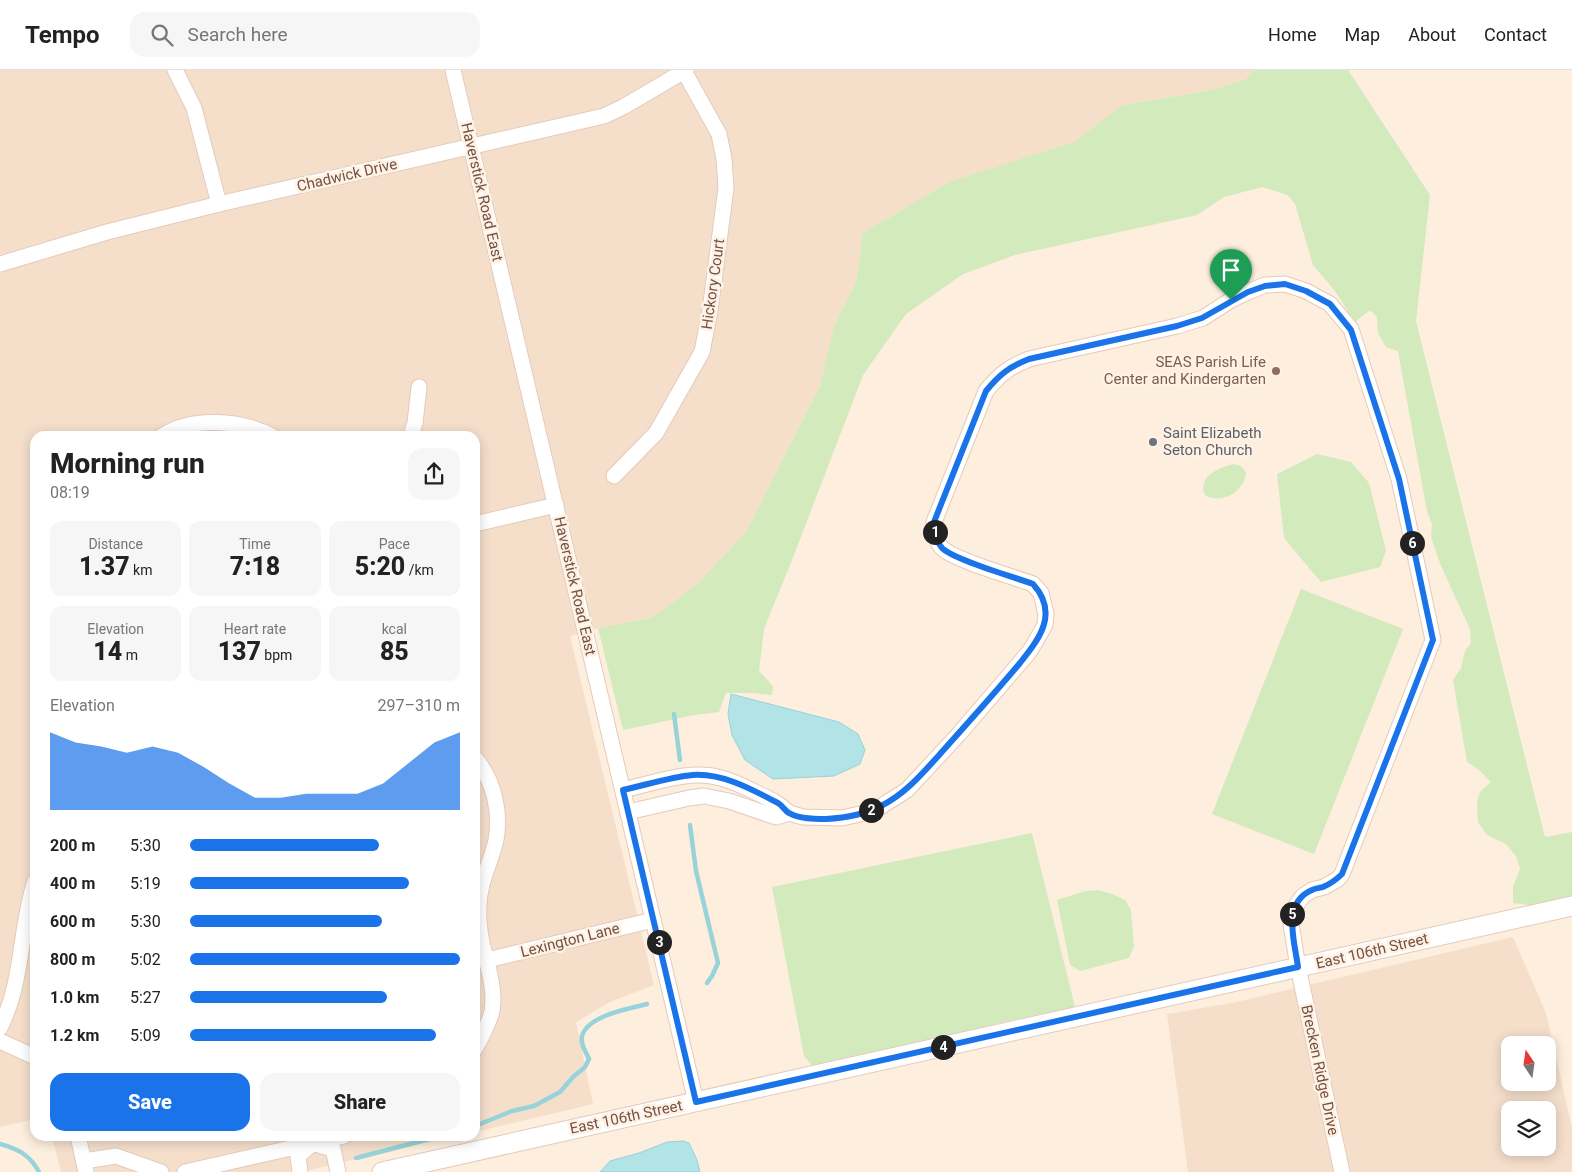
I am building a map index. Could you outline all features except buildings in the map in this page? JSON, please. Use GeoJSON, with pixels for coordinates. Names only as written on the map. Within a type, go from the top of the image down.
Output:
{"type":"FeatureCollection","features":[{"type":"Feature","properties":{"kind":"street"},"geometry":{"type":"LineString","coordinates":[[175,70],[194,108],[219,204]]}},
{"type":"Feature","properties":{"kind":"street","name":"Haverstick Road East"},"geometry":{"type":"LineString","coordinates":[[453,70],[696,1102]]}},
{"type":"Feature","properties":{"kind":"street","name":"Chadwick Drive"},"geometry":{"type":"LineString","coordinates":[[0,264],[107,232],[219,204],[604,116],[685,71]]}},
{"type":"Feature","properties":{"kind":"street","name":"Hickory Court"},"geometry":{"type":"LineString","coordinates":[[614,476],[656,433],[702,352],[710,311],[726,188],[724,158],[719,134],[685,71]]}},
{"type":"Feature","properties":{"kind":"street","name":"Brecken Ridge Drive"},"geometry":{"type":"LineString","coordinates":[[788,813],[822,819],[842,818],[864,813],[896,798],[907,790],[982,708],[1030,651],[1039,636],[1046,614],[1041,593],[1033,584],[956,556],[942,548],[936,538],[934,522],[986,391],[999,376],[1013,365],[1029,359],[1177,326],[1202,318],[1239,296],[1265,286],[1285,284],[1306,291],[1330,304],[1351,330],[1399,479],[1433,640],[1342,874],[1338,879],[1324,887],[1312,890],[1303,896],[1292,915],[1298,967],[1342,1172]]}},
{"type":"Feature","properties":{"kind":"street"},"geometry":{"type":"LineString","coordinates":[[413,431],[419,387]]}},
{"type":"Feature","properties":{"kind":"street"},"geometry":{"type":"LineString","coordinates":[[174,431],[202,423],[232,423],[261,431]]}},
{"type":"Feature","properties":{"kind":"street"},"geometry":{"type":"LineString","coordinates":[[480,523],[556,505]]}},
{"type":"Feature","properties":{"kind":"street"},"geometry":{"type":"LineString","coordinates":[[480,764],[492,785],[498,810],[496,840],[480,891]]}},
{"type":"Feature","properties":{"kind":"street"},"geometry":{"type":"LineString","coordinates":[[623,790],[682,777],[695,775],[710,776],[730,781],[781,804],[788,813],[776,817],[729,801],[704,796],[628,812]]}},
{"type":"Feature","properties":{"kind":"street"},"geometry":{"type":"LineString","coordinates":[[0,1028],[14,992],[20,969],[23,937],[30,904]]}},
{"type":"Feature","properties":{"kind":"street","name":"East 106th Street"},"geometry":{"type":"LineString","coordinates":[[382,1172],[1572,906]]}},
{"type":"Feature","properties":{"kind":"street","name":"Lexington Lane"},"geometry":{"type":"LineString","coordinates":[[487,960],[653,920]]}},
{"type":"Feature","properties":{"kind":"street"},"geometry":{"type":"LineString","coordinates":[[480,930],[492,994],[492,1013],[480,1038]]}},
{"type":"Feature","properties":{"kind":"street"},"geometry":{"type":"LineString","coordinates":[[0,1041],[30,1055]]}},
{"type":"Feature","properties":{"kind":"street"},"geometry":{"type":"LineString","coordinates":[[79,1141],[85,1167],[116,1156],[161,1172]]}},
{"type":"Feature","properties":{"kind":"street"},"geometry":{"type":"LineString","coordinates":[[185,1172],[308,1141]]}},
{"type":"Feature","properties":{"kind":"street"},"geometry":{"type":"LineString","coordinates":[[300,1172],[298,1156],[311,1141]]}},
{"type":"Feature","properties":{"kind":"street"},"geometry":{"type":"LineString","coordinates":[[314,1141],[333,1149],[338,1172]]}},
{"type":"Feature","properties":{"kind":"shaded area"},"geometry":{"type":"Polygon","coordinates":[[[0,70],[1255,70],[1247,79],[1211,90],[1122,105],[1076,141],[949,182],[863,233],[856,282],[834,326],[820,386],[746,532],[697,584],[652,618],[598,628],[570,636],[654,985],[610,1002],[576,1022],[593,1104],[480,1131],[480,431],[30,431],[30,1120],[0,1127],[0,70]]]}},
{"type":"Feature","properties":{"kind":"shaded area"},"geometry":{"type":"Polygon","coordinates":[[[1513,937],[1546,1013],[1551,1036],[1501,1036],[1501,1091],[1556,1091],[1556,1057],[1572,1128],[1572,1172],[1188,1172],[1167,1014],[1232,1003],[1513,937]]]}},
{"type":"Feature","properties":{"kind":"shaded area"},"geometry":{"type":"Polygon","coordinates":[[[53,1141],[434,1141],[301,1172],[61,1172],[53,1141]]]}},
{"type":"Feature","properties":{"kind":"green space"},"geometry":{"type":"Polygon","coordinates":[[[1255,70],[1348,70],[1430,195],[1416,321],[1545,837],[1572,832],[1572,898],[1536,906],[1513,903],[1513,887],[1520,869],[1516,856],[1506,844],[1487,835],[1478,822],[1477,802],[1480,792],[1491,782],[1478,769],[1467,762],[1453,680],[1461,668],[1465,651],[1471,643],[1470,629],[1441,566],[1431,537],[1432,524],[1427,511],[1398,351],[1386,347],[1378,333],[1377,317],[1370,310],[1355,322],[1335,291],[1313,265],[1295,204],[1288,195],[1262,187],[1224,197],[1197,215],[1015,255],[963,274],[906,314],[863,375],[764,629],[759,671],[773,686],[772,695],[726,693],[719,712],[694,715],[623,730],[598,628],[652,618],[697,584],[746,532],[820,386],[834,326],[856,282],[863,233],[949,182],[1076,141],[1122,105],[1211,90],[1246,79],[1255,70]]]}},
{"type":"Feature","properties":{"kind":"green space"},"geometry":{"type":"Polygon","coordinates":[[[1317,454],[1351,462],[1369,483],[1386,551],[1380,567],[1321,582],[1284,538],[1277,474],[1317,454]]]}},
{"type":"Feature","properties":{"kind":"green space"},"geometry":{"type":"Polygon","coordinates":[[[1234,464],[1241,466],[1246,473],[1241,486],[1231,495],[1224,497],[1211,498],[1205,495],[1203,489],[1207,478],[1216,470],[1234,464]]]}},
{"type":"Feature","properties":{"kind":"green space"},"geometry":{"type":"Polygon","coordinates":[[[1301,589],[1403,629],[1314,854],[1212,814],[1301,589]]]}},
{"type":"Feature","properties":{"kind":"green space"},"geometry":{"type":"Polygon","coordinates":[[[1032,833],[1075,1007],[1003,1022],[814,1068],[804,1056],[772,887],[1032,833]]]}},
{"type":"Feature","properties":{"kind":"green space"},"geometry":{"type":"Polygon","coordinates":[[[1098,890],[1125,900],[1131,910],[1134,946],[1129,958],[1080,971],[1070,965],[1057,900],[1086,891],[1098,890]]]}},
{"type":"Feature","properties":{"kind":"water"},"geometry":{"type":"Polygon","coordinates":[[[731,694],[839,722],[858,734],[865,750],[860,764],[834,776],[773,779],[745,760],[732,735],[728,714],[731,694]]]}},
{"type":"Feature","properties":{"kind":"water"},"geometry":{"type":"Polygon","coordinates":[[[683,1141],[689,1143],[700,1172],[600,1172],[610,1161],[639,1153],[667,1142],[683,1141]]]}},
{"type":"Feature","properties":{"kind":"waterway"},"geometry":{"type":"LineString","coordinates":[[674,714],[680,760]]}},
{"type":"Feature","properties":{"kind":"waterway"},"geometry":{"type":"LineString","coordinates":[[690,825],[696,871],[718,963],[707,983]]}},
{"type":"Feature","properties":{"kind":"waterway"},"geometry":{"type":"LineString","coordinates":[[480,1124],[512,1111],[534,1106],[560,1092],[585,1067],[589,1059],[582,1042],[582,1036],[586,1029],[600,1018],[647,1004]]}},
{"type":"Feature","properties":{"kind":"waterway"},"geometry":{"type":"LineString","coordinates":[[356,1158],[422,1141]]}},
{"type":"Feature","properties":{"kind":"waterway"},"geometry":{"type":"LineString","coordinates":[[0,1144],[23,1154],[32,1161],[39,1172]]}},
{"type":"Feature","properties":{"kind":"place","name":"SEAS Parish Life Center and Kindergarten"},"geometry":{"type":"Point","coordinates":[1276,371]}},
{"type":"Feature","properties":{"kind":"place","name":"Saint Elizabeth Seton Church"},"geometry":{"type":"Point","coordinates":[1153,442]}},
{"type":"Feature","properties":{"kind":"route"},"geometry":{"type":"LineString","coordinates":[[1285,284],[1306,291],[1330,304],[1351,330],[1399,479],[1433,640],[1346,867],[1338,879],[1324,887],[1312,890],[1303,896],[1295,907],[1292,915],[1292,924],[1298,967],[696,1102],[623,790],[682,777],[695,775],[710,776],[730,781],[781,804],[788,813],[822,819],[842,818],[864,813],[880,807],[907,790],[959,734],[1030,651],[1044,625],[1046,614],[1044,602],[1041,593],[1033,584],[956,556],[942,548],[936,538],[934,522],[986,391],[999,376],[1013,365],[1029,359],[1177,326],[1202,318],[1231,300],[1265,286],[1285,284]]}}]}
